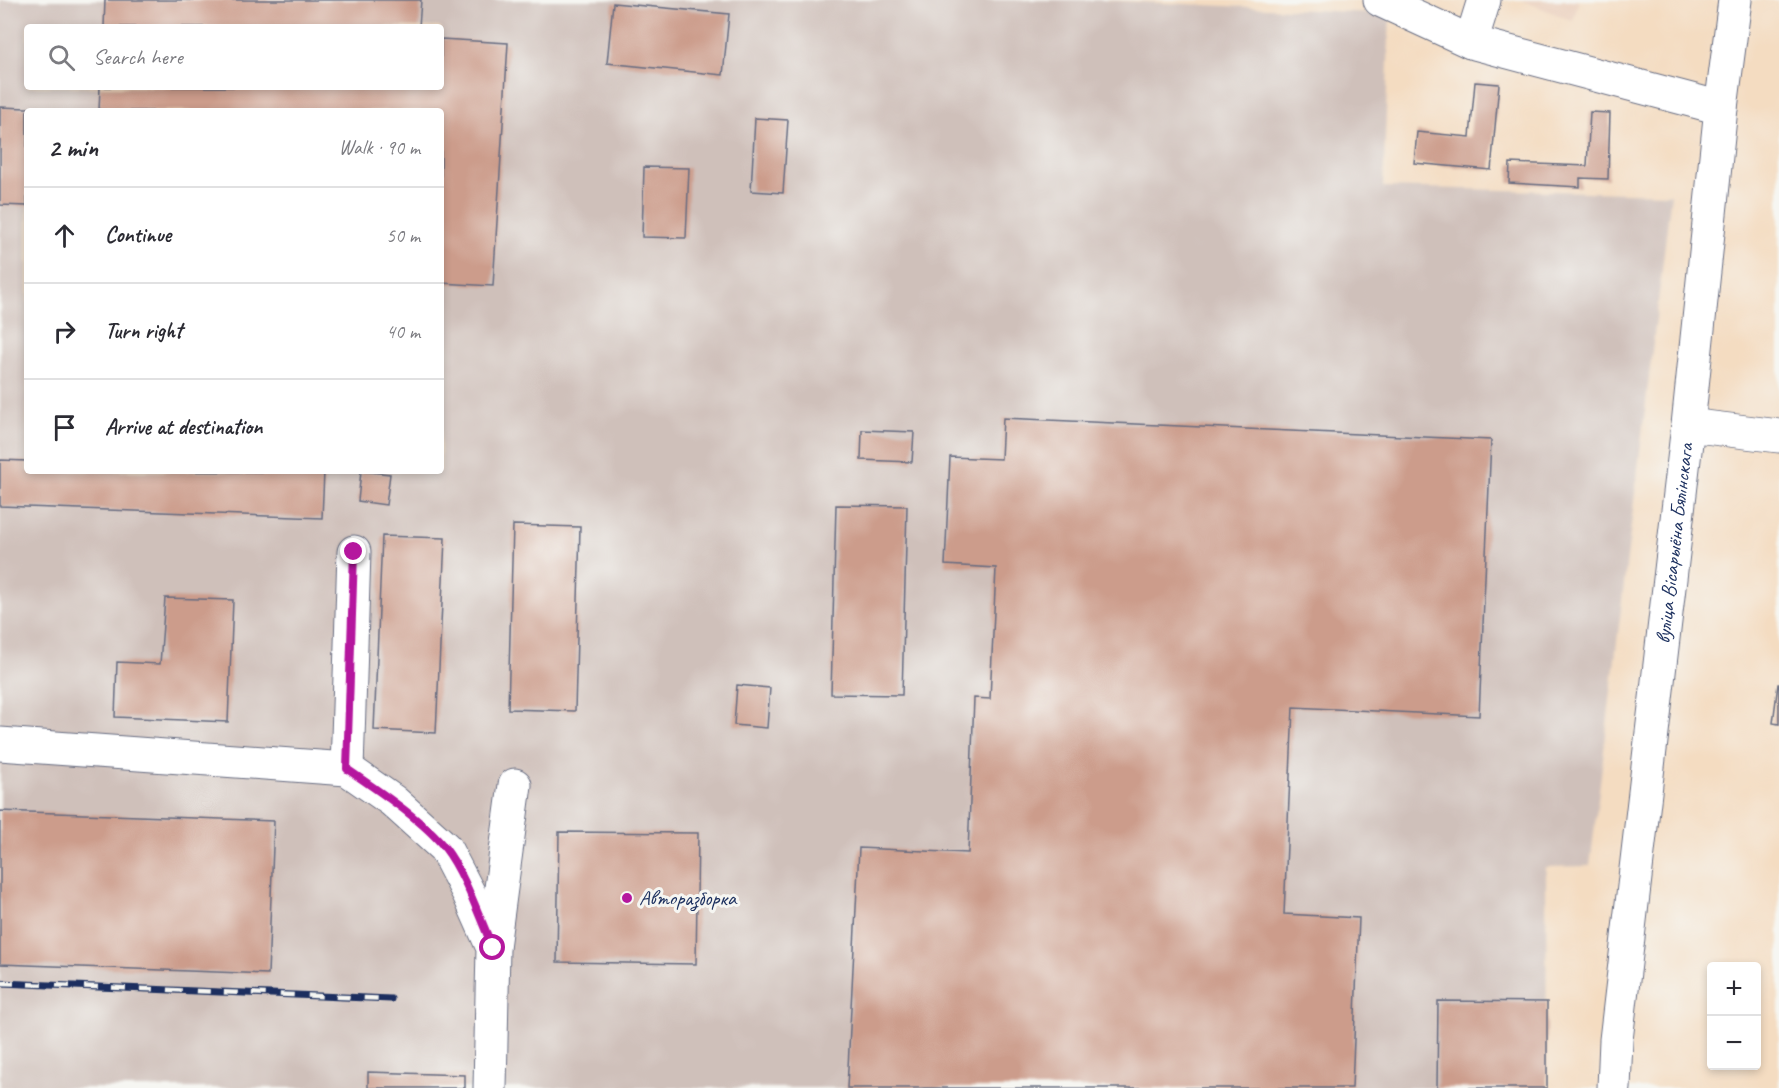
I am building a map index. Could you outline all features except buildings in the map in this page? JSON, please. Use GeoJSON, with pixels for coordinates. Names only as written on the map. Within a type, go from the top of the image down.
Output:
{"type":"FeatureCollection","features":[{"type":"Feature","properties":{"kind":"street"},"geometry":{"type":"LineString","coordinates":[[1380,0],[1471,42],[1721,108]]}},
{"type":"Feature","properties":{"kind":"street"},"geometry":{"type":"LineString","coordinates":[[1471,42],[1484,0]]}},
{"type":"Feature","properties":{"kind":"street","name":"вуліца Вісарыёна Бялінскага"},"geometry":{"type":"LineString","coordinates":[[1614,1088],[1616,1040],[1688,425],[1721,108],[1736,0]]}},
{"type":"Feature","properties":{"kind":"street"},"geometry":{"type":"LineString","coordinates":[[1688,425],[1779,436]]}},
{"type":"Feature","properties":{"kind":"street"},"geometry":{"type":"LineString","coordinates":[[347,769],[354,552]]}},
{"type":"Feature","properties":{"kind":"street"},"geometry":{"type":"LineString","coordinates":[[0,744],[347,769],[393,801],[445,848],[493,948]]}},
{"type":"Feature","properties":{"kind":"street"},"geometry":{"type":"LineString","coordinates":[[490,1088],[493,948],[515,785]]}},
{"type":"Feature","properties":{"kind":"shaded area"},"geometry":{"type":"Polygon","coordinates":[[[0,0],[1101,0],[1390,14],[1383,187],[1671,194],[1590,866],[1546,867],[1547,1088],[0,1088],[0,0]]]}},
{"type":"Feature","properties":{"kind":"shaded area"},"geometry":{"type":"Polygon","coordinates":[[[1521,0],[1579,0],[1573,21],[1521,0]]]}},
{"type":"Feature","properties":{"kind":"railway"},"geometry":{"type":"LineString","coordinates":[[0,983],[391,999]]}},
{"type":"Feature","properties":{"kind":"place","name":"Авторазборка"},"geometry":{"type":"Point","coordinates":[627,898]}},
{"type":"Feature","properties":{"kind":"route"},"geometry":{"type":"LineString","coordinates":[[354,552],[347,769],[393,801],[445,848],[493,948]]}}]}
